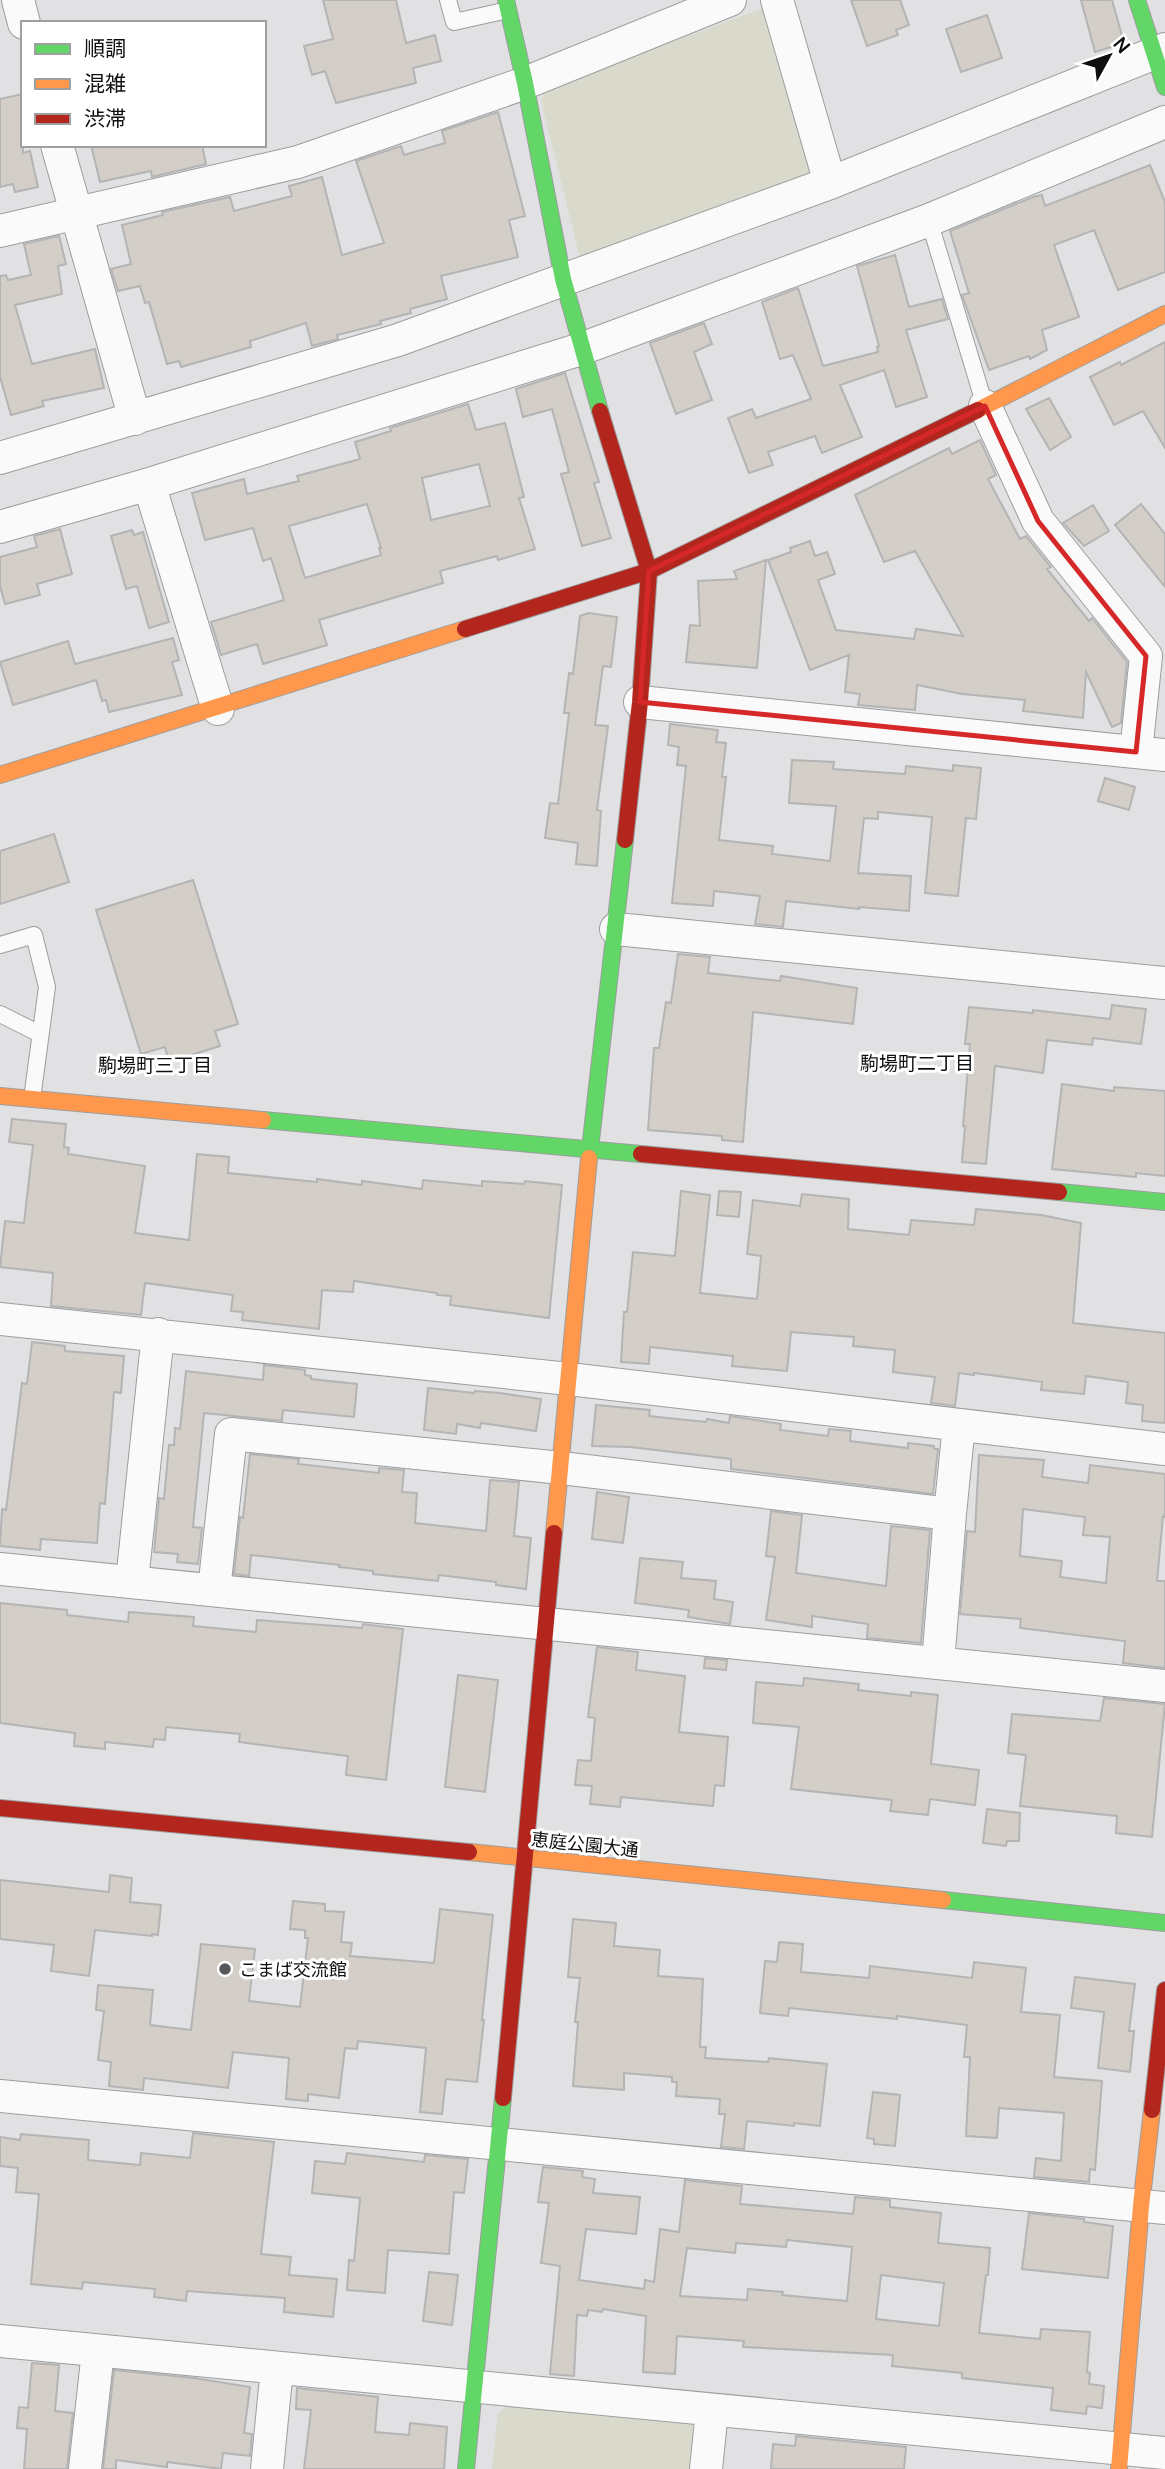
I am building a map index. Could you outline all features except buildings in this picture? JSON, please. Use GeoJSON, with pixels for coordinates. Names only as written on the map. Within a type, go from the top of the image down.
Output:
{"type":"FeatureCollection","features":[{"type":"Feature","properties":{"kind":"street"},"geometry":{"type":"LineString","coordinates":[[18,0],[23,21]]}},
{"type":"Feature","properties":{"kind":"street"},"geometry":{"type":"LineString","coordinates":[[0,231],[298,162],[525,83],[730,0]]}},
{"type":"Feature","properties":{"kind":"street"},"geometry":{"type":"LineString","coordinates":[[777,0],[830,183]]}},
{"type":"Feature","properties":{"kind":"street"},"geometry":{"type":"LineString","coordinates":[[1137,0],[1159,51],[1165,86]]}},
{"type":"Feature","properties":{"kind":"street"},"geometry":{"type":"LineString","coordinates":[[466,2469],[526,1857],[544,1625],[590,1149],[617,929],[640,702],[649,570],[581,349],[563,279],[507,5]]}},
{"type":"Feature","properties":{"kind":"street"},"geometry":{"type":"LineString","coordinates":[[0,458],[398,340],[830,183],[1159,51]]}},
{"type":"Feature","properties":{"kind":"street"},"geometry":{"type":"LineString","coordinates":[[0,527],[149,484],[581,349],[929,220],[1165,122]]}},
{"type":"Feature","properties":{"kind":"street"},"geometry":{"type":"LineString","coordinates":[[58,147],[74,213],[135,419]]}},
{"type":"Feature","properties":{"kind":"street"},"geometry":{"type":"LineString","coordinates":[[0,775],[218,709],[649,570],[985,406],[1165,314]]}},
{"type":"Feature","properties":{"kind":"street"},"geometry":{"type":"LineString","coordinates":[[640,702],[1151,753],[1146,656],[1038,521],[985,406]]}},
{"type":"Feature","properties":{"kind":"street"},"geometry":{"type":"LineString","coordinates":[[149,484],[218,709]]}},
{"type":"Feature","properties":{"kind":"street"},"geometry":{"type":"LineString","coordinates":[[617,929],[1165,983]]}},
{"type":"Feature","properties":{"kind":"street"},"geometry":{"type":"LineString","coordinates":[[0,1096],[1165,1202]]}},
{"type":"Feature","properties":{"kind":"street"},"geometry":{"type":"LineString","coordinates":[[0,1319],[569,1379],[1165,1449]]}},
{"type":"Feature","properties":{"kind":"street"},"geometry":{"type":"LineString","coordinates":[[132,1581],[158,1334]]}},
{"type":"Feature","properties":{"kind":"street"},"geometry":{"type":"LineString","coordinates":[[938,1663],[959,1425]]}},
{"type":"Feature","properties":{"kind":"street"},"geometry":{"type":"LineString","coordinates":[[214,1590],[231,1434],[561,1468],[950,1514]]}},
{"type":"Feature","properties":{"kind":"street"},"geometry":{"type":"LineString","coordinates":[[0,1569],[1165,1686]]}},
{"type":"Feature","properties":{"kind":"street","name":"恵庭公園大通"},"geometry":{"type":"LineString","coordinates":[[0,1808],[526,1857],[1165,1923]]}},
{"type":"Feature","properties":{"kind":"street"},"geometry":{"type":"LineString","coordinates":[[1120,2459],[1153,2207],[1165,1990]]}},
{"type":"Feature","properties":{"kind":"street"},"geometry":{"type":"LineString","coordinates":[[0,2096],[1153,2207]]}},
{"type":"Feature","properties":{"kind":"street"},"geometry":{"type":"LineString","coordinates":[[0,2341],[712,2411],[1120,2459],[1165,2453]]}},
{"type":"Feature","properties":{"kind":"street"},"geometry":{"type":"LineString","coordinates":[[85,2469],[98,2351]]}},
{"type":"Feature","properties":{"kind":"street"},"geometry":{"type":"LineString","coordinates":[[267,2469],[277,2368]]}},
{"type":"Feature","properties":{"kind":"street"},"geometry":{"type":"LineString","coordinates":[[706,2469],[712,2411]]}},
{"type":"Feature","properties":{"kind":"lane"},"geometry":{"type":"LineString","coordinates":[[447,0],[454,22],[507,5]]}},
{"type":"Feature","properties":{"kind":"lane"},"geometry":{"type":"LineString","coordinates":[[929,220],[985,406]]}},
{"type":"Feature","properties":{"kind":"lane"},"geometry":{"type":"LineString","coordinates":[[0,945],[34,934],[47,987],[32,1099]]}},
{"type":"Feature","properties":{"kind":"lane"},"geometry":{"type":"LineString","coordinates":[[0,1014],[40,1034]]}},
{"type":"Feature","properties":{"kind":"highlighted area"},"geometry":{"type":"Polygon","coordinates":[[[985,406],[1038,521],[1146,656],[1136,752],[640,702],[649,571],[985,406]]]}},
{"type":"Feature","properties":{"kind":"shaded area"},"geometry":{"type":"Polygon","coordinates":[[[766,7],[812,174],[581,262],[541,101],[546,89],[766,7]]]}},
{"type":"Feature","properties":{"kind":"shaded area"},"geometry":{"type":"Polygon","coordinates":[[[509,2405],[693,2425],[690,2469],[492,2469],[498,2413],[509,2405]]]}},
{"type":"Feature","properties":{"kind":"traffic: fast"},"geometry":{"type":"LineString","coordinates":[[506,0],[563,279],[600,411]]}},
{"type":"Feature","properties":{"kind":"traffic: fast"},"geometry":{"type":"LineString","coordinates":[[1137,0],[1165,87]]}},
{"type":"Feature","properties":{"kind":"traffic: fast"},"geometry":{"type":"LineString","coordinates":[[589,1158],[625,840]]}},
{"type":"Feature","properties":{"kind":"traffic: fast"},"geometry":{"type":"LineString","coordinates":[[263,1120],[641,1154]]}},
{"type":"Feature","properties":{"kind":"traffic: fast"},"geometry":{"type":"LineString","coordinates":[[1059,1192],[1165,1202]]}},
{"type":"Feature","properties":{"kind":"traffic: fast"},"geometry":{"type":"LineString","coordinates":[[943,1900],[1165,1923]]}},
{"type":"Feature","properties":{"kind":"traffic: fast"},"geometry":{"type":"LineString","coordinates":[[466,2469],[503,2098]]}},
{"type":"Feature","properties":{"kind":"traffic: slow"},"geometry":{"type":"LineString","coordinates":[[978,410],[1165,314]]}},
{"type":"Feature","properties":{"kind":"traffic: slow"},"geometry":{"type":"LineString","coordinates":[[0,775],[465,629]]}},
{"type":"Feature","properties":{"kind":"traffic: slow"},"geometry":{"type":"LineString","coordinates":[[0,1096],[263,1120]]}},
{"type":"Feature","properties":{"kind":"traffic: slow"},"geometry":{"type":"LineString","coordinates":[[554,1533],[589,1158]]}},
{"type":"Feature","properties":{"kind":"traffic: slow"},"geometry":{"type":"LineString","coordinates":[[469,1852],[943,1900]]}},
{"type":"Feature","properties":{"kind":"traffic: slow"},"geometry":{"type":"LineString","coordinates":[[1119,2469],[1141,2206],[1152,2110]]}},
{"type":"Feature","properties":{"kind":"traffic: jam"},"geometry":{"type":"LineString","coordinates":[[465,629],[649,571],[978,410]]}},
{"type":"Feature","properties":{"kind":"traffic: jam"},"geometry":{"type":"LineString","coordinates":[[600,411],[649,571],[640,702],[625,840]]}},
{"type":"Feature","properties":{"kind":"traffic: jam"},"geometry":{"type":"LineString","coordinates":[[641,1154],[1059,1192]]}},
{"type":"Feature","properties":{"kind":"traffic: jam"},"geometry":{"type":"LineString","coordinates":[[503,2098],[554,1533]]}},
{"type":"Feature","properties":{"kind":"traffic: jam"},"geometry":{"type":"LineString","coordinates":[[0,1808],[469,1852]]}},
{"type":"Feature","properties":{"kind":"traffic: jam"},"geometry":{"type":"LineString","coordinates":[[1152,2110],[1165,1990]]}},
{"type":"Feature","properties":{"kind":"place","name":"こまば交流館"},"geometry":{"type":"Point","coordinates":[225,1969]}},
{"type":"Feature","properties":{"kind":"district","name":"駒場町二丁目"},"geometry":{"type":"Point","coordinates":[917,1063]}},
{"type":"Feature","properties":{"kind":"district","name":"駒場町三丁目"},"geometry":{"type":"Point","coordinates":[155,1065]}}]}
